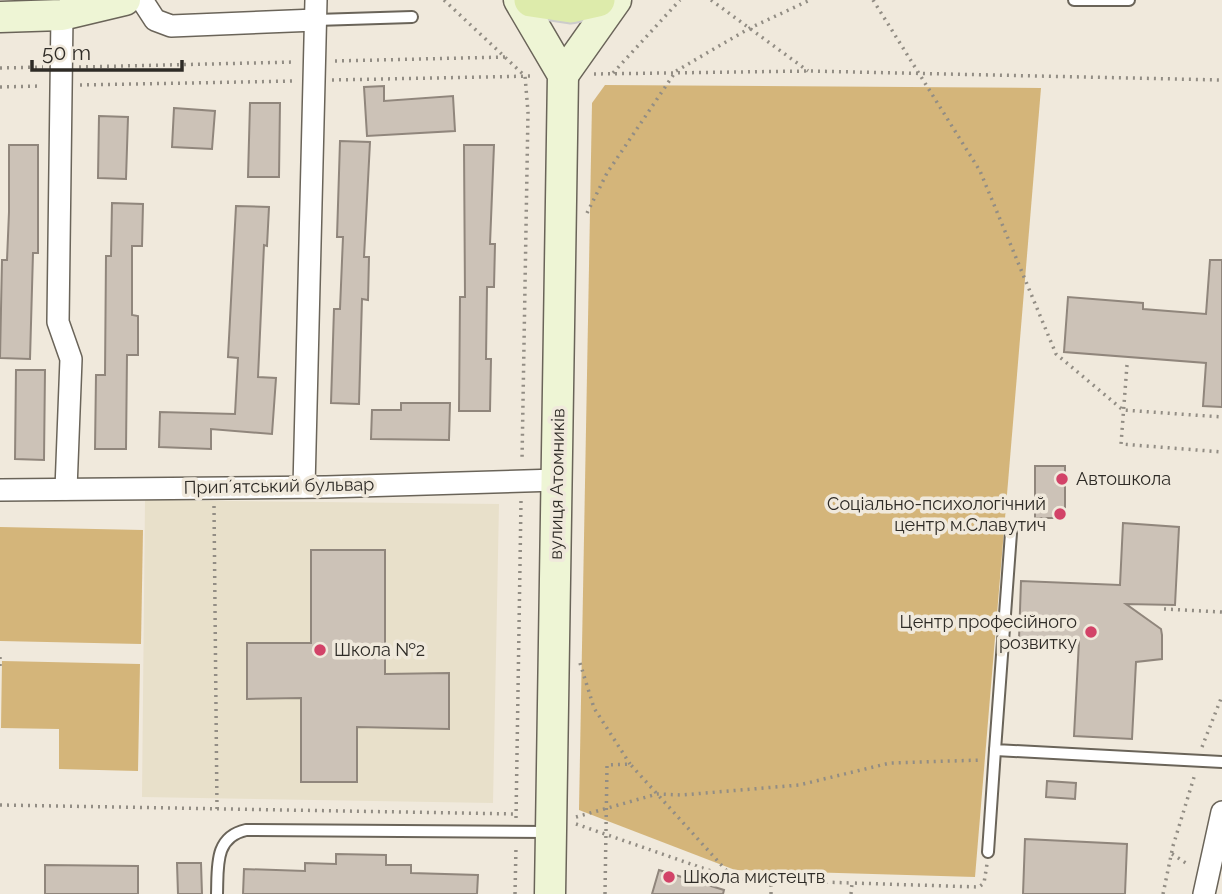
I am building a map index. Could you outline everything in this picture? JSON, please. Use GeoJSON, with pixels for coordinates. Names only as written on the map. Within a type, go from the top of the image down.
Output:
{"type":"FeatureCollection","features":[{"type":"Feature","properties":{"kind":"main road"},"geometry":{"type":"LineString","coordinates":[[531,0],[571,6],[598,0]]}},
{"type":"Feature","properties":{"kind":"street"},"geometry":{"type":"LineString","coordinates":[[0,17],[62,15],[125,0]]}},
{"type":"Feature","properties":{"kind":"street"},"geometry":{"type":"LineString","coordinates":[[142,0],[155,20],[171,26],[316,10],[304,487]]}},
{"type":"Feature","properties":{"kind":"street"},"geometry":{"type":"LineString","coordinates":[[519,0],[577,74],[616,0]]}},
{"type":"Feature","properties":{"kind":"street"},"geometry":{"type":"LineString","coordinates":[[62,15],[58,322],[71,359],[66,489]]}},
{"type":"Feature","properties":{"kind":"street","name":"вулиця Атомників"},"geometry":{"type":"LineString","coordinates":[[550,894],[567,825],[554,637],[557,480],[577,74]]}},
{"type":"Feature","properties":{"kind":"street","name":"Припʼятський бульвар"},"geometry":{"type":"LineString","coordinates":[[0,490],[304,487],[557,480]]}},
{"type":"Feature","properties":{"kind":"street"},"geometry":{"type":"LineString","coordinates":[[1204,894],[1222,812]]}},
{"type":"Feature","properties":{"kind":"lane"},"geometry":{"type":"LineString","coordinates":[[1074,0],[1129,0]]}},
{"type":"Feature","properties":{"kind":"lane"},"geometry":{"type":"LineString","coordinates":[[316,10],[412,17]]}},
{"type":"Feature","properties":{"kind":"lane"},"geometry":{"type":"LineString","coordinates":[[988,852],[1011,533]]}},
{"type":"Feature","properties":{"kind":"lane"},"geometry":{"type":"LineString","coordinates":[[995,755],[1222,762]]}},
{"type":"Feature","properties":{"kind":"lane"},"geometry":{"type":"LineString","coordinates":[[217,894],[221,847],[235,833],[246,830],[516,832],[567,825]]}},
{"type":"Feature","properties":{"kind":"path"},"geometry":{"type":"LineString","coordinates":[[444,0],[525,76],[528,112],[515,894]]}},
{"type":"Feature","properties":{"kind":"path"},"geometry":{"type":"LineString","coordinates":[[613,73],[680,0]]}},
{"type":"Feature","properties":{"kind":"path"},"geometry":{"type":"LineString","coordinates":[[711,0],[808,71]]}},
{"type":"Feature","properties":{"kind":"path"},"geometry":{"type":"LineString","coordinates":[[583,219],[607,173],[676,71],[750,28],[810,0]]}},
{"type":"Feature","properties":{"kind":"path"},"geometry":{"type":"LineString","coordinates":[[873,0],[979,171],[1055,354],[1123,410],[1222,417]]}},
{"type":"Feature","properties":{"kind":"path"},"geometry":{"type":"LineString","coordinates":[[0,87],[61,76],[314,71],[505,57]]}},
{"type":"Feature","properties":{"kind":"path"},"geometry":{"type":"LineString","coordinates":[[0,68],[61,76],[314,71],[525,76]]}},
{"type":"Feature","properties":{"kind":"path"},"geometry":{"type":"LineString","coordinates":[[577,74],[676,71],[919,72],[1222,80]]}},
{"type":"Feature","properties":{"kind":"path"},"geometry":{"type":"LineString","coordinates":[[1127,365],[1121,444],[1222,452]]}},
{"type":"Feature","properties":{"kind":"path"},"geometry":{"type":"LineString","coordinates":[[214,488],[217,809]]}},
{"type":"Feature","properties":{"kind":"path"},"geometry":{"type":"LineString","coordinates":[[1164,609],[1222,612]]}},
{"type":"Feature","properties":{"kind":"path"},"geometry":{"type":"LineString","coordinates":[[554,637],[576,656],[594,708],[630,765],[734,879]]}},
{"type":"Feature","properties":{"kind":"path"},"geometry":{"type":"LineString","coordinates":[[0,654],[0,666]]}},
{"type":"Feature","properties":{"kind":"path"},"geometry":{"type":"LineString","coordinates":[[1163,894],[1173,846],[1222,696]]}},
{"type":"Feature","properties":{"kind":"path"},"geometry":{"type":"LineString","coordinates":[[567,825],[657,794],[682,795],[799,785],[890,763],[995,755]]}},
{"type":"Feature","properties":{"kind":"path"},"geometry":{"type":"LineString","coordinates":[[605,894],[607,765],[630,765]]}},
{"type":"Feature","properties":{"kind":"path"},"geometry":{"type":"LineString","coordinates":[[0,805],[516,814]]}},
{"type":"Feature","properties":{"kind":"path"},"geometry":{"type":"LineString","coordinates":[[567,825],[606,835],[734,879],[979,887],[985,879],[988,852]]}},
{"type":"Feature","properties":{"kind":"path"},"geometry":{"type":"LineString","coordinates":[[771,880],[771,894]]}},
{"type":"Feature","properties":{"kind":"path"},"geometry":{"type":"LineString","coordinates":[[851,894],[852,883]]}},
{"type":"Feature","properties":{"kind":"shaded area"},"geometry":{"type":"Polygon","coordinates":[[[605,85],[1041,88],[975,877],[735,870],[579,810],[592,103],[605,85]]]}},
{"type":"Feature","properties":{"kind":"shaded area","name":"Школа №2"},"geometry":{"type":"Polygon","coordinates":[[[145,500],[499,504],[493,803],[142,797],[145,500]]]}},
{"type":"Feature","properties":{"kind":"shaded area"},"geometry":{"type":"Polygon","coordinates":[[[0,527],[143,530],[141,644],[0,641],[0,527]]]}},
{"type":"Feature","properties":{"kind":"shaded area"},"geometry":{"type":"Polygon","coordinates":[[[2,661],[140,664],[138,771],[59,769],[59,729],[1,728],[2,661]]]}},
{"type":"Feature","properties":{"kind":"building"},"geometry":{"type":"Polygon","coordinates":[[[384,86],[384,101],[453,96],[455,131],[367,136],[364,87],[384,86]]]}},
{"type":"Feature","properties":{"kind":"building"},"geometry":{"type":"Polygon","coordinates":[[[250,103],[280,103],[279,177],[248,177],[250,103]]]}},
{"type":"Feature","properties":{"kind":"building"},"geometry":{"type":"Polygon","coordinates":[[[174,108],[215,111],[212,149],[172,147],[174,108]]]}},
{"type":"Feature","properties":{"kind":"building"},"geometry":{"type":"Polygon","coordinates":[[[99,116],[128,117],[126,179],[98,178],[99,116]]]}},
{"type":"Feature","properties":{"kind":"building"},"geometry":{"type":"Polygon","coordinates":[[[340,141],[370,142],[364,257],[369,257],[368,300],[362,299],[359,404],[331,403],[334,309],[340,309],[343,237],[337,237],[340,141]]]}},
{"type":"Feature","properties":{"kind":"building"},"geometry":{"type":"Polygon","coordinates":[[[9,145],[38,145],[38,253],[33,253],[30,359],[0,358],[2,260],[7,260],[9,145]]]}},
{"type":"Feature","properties":{"kind":"building"},"geometry":{"type":"Polygon","coordinates":[[[464,145],[494,145],[490,244],[495,244],[494,287],[487,287],[486,359],[491,359],[490,411],[459,411],[460,297],[465,297],[464,145]]]}},
{"type":"Feature","properties":{"kind":"building"},"geometry":{"type":"Polygon","coordinates":[[[112,203],[143,204],[142,246],[132,246],[132,315],[138,316],[138,355],[127,355],[126,449],[95,449],[96,375],[105,375],[106,256],[111,256],[112,203]]]}},
{"type":"Feature","properties":{"kind":"building"},"geometry":{"type":"Polygon","coordinates":[[[236,206],[269,207],[267,246],[264,245],[258,377],[276,378],[272,434],[211,429],[211,449],[159,447],[160,412],[235,414],[238,358],[228,357],[236,206]]]}},
{"type":"Feature","properties":{"kind":"building"},"geometry":{"type":"Polygon","coordinates":[[[1210,260],[1222,260],[1222,407],[1203,406],[1206,363],[1064,352],[1068,297],[1143,303],[1143,309],[1206,314],[1210,260]]]}},
{"type":"Feature","properties":{"kind":"building"},"geometry":{"type":"Polygon","coordinates":[[[16,370],[45,370],[44,460],[15,459],[16,370]]]}},
{"type":"Feature","properties":{"kind":"building"},"geometry":{"type":"Polygon","coordinates":[[[401,403],[450,403],[449,440],[371,439],[372,410],[401,410],[401,403]]]}},
{"type":"Feature","properties":{"kind":"building"},"geometry":{"type":"Polygon","coordinates":[[[1035,466],[1065,466],[1065,518],[1035,518],[1035,466]]]}},
{"type":"Feature","properties":{"kind":"building","name":"Центр професійного розвитку"},"geometry":{"type":"Polygon","coordinates":[[[1123,523],[1179,527],[1175,605],[1126,604],[1161,629],[1162,635],[1162,659],[1136,662],[1132,739],[1074,736],[1079,641],[1019,639],[1021,581],[1120,585],[1123,523]]]}},
{"type":"Feature","properties":{"kind":"building"},"geometry":{"type":"Polygon","coordinates":[[[311,550],[385,550],[385,674],[449,673],[449,729],[357,727],[357,782],[301,782],[301,698],[247,699],[247,643],[311,643],[311,550]]]}},
{"type":"Feature","properties":{"kind":"building"},"geometry":{"type":"Polygon","coordinates":[[[1047,781],[1076,783],[1075,799],[1046,797],[1047,781]]]}},
{"type":"Feature","properties":{"kind":"building"},"geometry":{"type":"Polygon","coordinates":[[[1025,839],[1127,844],[1125,894],[1023,894],[1025,839]]]}},
{"type":"Feature","properties":{"kind":"building"},"geometry":{"type":"Polygon","coordinates":[[[336,854],[386,855],[386,865],[411,865],[411,873],[478,875],[477,894],[243,894],[244,869],[305,871],[305,863],[336,864],[336,854]]]}},
{"type":"Feature","properties":{"kind":"building"},"geometry":{"type":"Polygon","coordinates":[[[177,863],[201,863],[202,894],[178,894],[177,863]]]}},
{"type":"Feature","properties":{"kind":"building"},"geometry":{"type":"Polygon","coordinates":[[[45,865],[138,866],[138,894],[45,894],[45,865]]]}},
{"type":"Feature","properties":{"kind":"building","name":"Школа мистецтв"},"geometry":{"type":"Polygon","coordinates":[[[659,870],[724,890],[723,894],[652,894],[659,870]]]}},
{"type":"Feature","properties":{"kind":"place","name":"Автошкола"},"geometry":{"type":"Point","coordinates":[1062,479]}},
{"type":"Feature","properties":{"kind":"place","name":"Соціально-психологічний центр м.Славутич"},"geometry":{"type":"Point","coordinates":[1060,514]}},
{"type":"Feature","properties":{"kind":"place","name":"Центр професійного розвитку"},"geometry":{"type":"Point","coordinates":[1091,632]}},
{"type":"Feature","properties":{"kind":"place","name":"Школа №2"},"geometry":{"type":"Point","coordinates":[320,650]}},
{"type":"Feature","properties":{"kind":"place","name":"Школа мистецтв"},"geometry":{"type":"Point","coordinates":[669,877]}}]}
